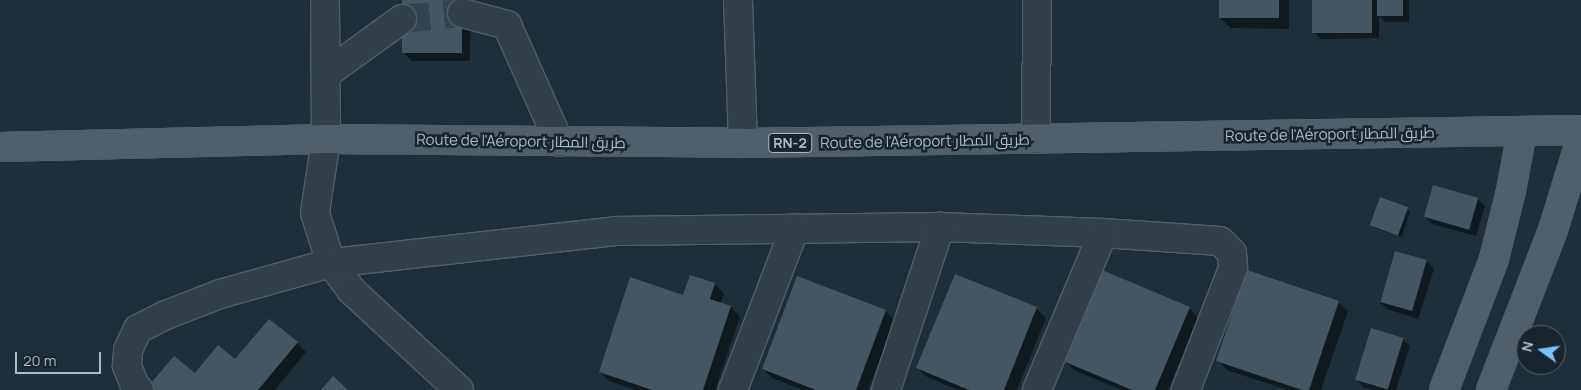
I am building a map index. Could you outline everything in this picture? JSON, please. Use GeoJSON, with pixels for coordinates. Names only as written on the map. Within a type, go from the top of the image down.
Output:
{"type":"FeatureCollection","features":[{"type":"Feature","properties":{"kind":"main road","name":"Route de l'Aéroport طريق المطار"},"geometry":{"type":"LineString","coordinates":[[0,147],[326,139],[743,143],[1581,130]]}},
{"type":"Feature","properties":{"kind":"main road"},"geometry":{"type":"LineString","coordinates":[[1444,390],[1494,259],[1522,131]]}},
{"type":"Feature","properties":{"kind":"main road"},"geometry":{"type":"LineString","coordinates":[[1492,390],[1553,230],[1581,139]]}},
{"type":"Feature","properties":{"kind":"street"},"geometry":{"type":"LineString","coordinates":[[325,0],[326,139],[315,213],[331,263],[351,290],[459,390]]}},
{"type":"Feature","properties":{"kind":"street"},"geometry":{"type":"LineString","coordinates":[[738,0],[743,143]]}},
{"type":"Feature","properties":{"kind":"street"},"geometry":{"type":"LineString","coordinates":[[1036,0],[1036,139]]}},
{"type":"Feature","properties":{"kind":"street"},"geometry":{"type":"LineString","coordinates":[[462,13],[506,25],[559,142]]}},
{"type":"Feature","properties":{"kind":"street"},"geometry":{"type":"LineString","coordinates":[[326,74],[402,19]]}},
{"type":"Feature","properties":{"kind":"street"},"geometry":{"type":"LineString","coordinates":[[139,390],[127,366],[128,350],[138,329],[166,315],[220,294],[331,263],[617,231],[940,227],[1103,233],[1220,241],[1232,253],[1233,268],[1193,388]]}},
{"type":"Feature","properties":{"kind":"street"},"geometry":{"type":"LineString","coordinates":[[886,390],[940,227]]}},
{"type":"Feature","properties":{"kind":"street"},"geometry":{"type":"LineString","coordinates":[[733,390],[795,228]]}},
{"type":"Feature","properties":{"kind":"street"},"geometry":{"type":"LineString","coordinates":[[1040,389],[1103,233]]}},
{"type":"Feature","properties":{"kind":"building"},"geometry":{"type":"Polygon","coordinates":[[[402,0],[462,0],[462,53],[402,53],[402,0]]]}},
{"type":"Feature","properties":{"kind":"building"},"geometry":{"type":"Polygon","coordinates":[[[1219,0],[1279,0],[1279,18],[1219,18],[1219,0]]]}},
{"type":"Feature","properties":{"kind":"building"},"geometry":{"type":"Polygon","coordinates":[[[1312,0],[1372,0],[1372,33],[1312,33],[1312,0]]]}},
{"type":"Feature","properties":{"kind":"building"},"geometry":{"type":"Polygon","coordinates":[[[1377,0],[1403,0],[1403,16],[1377,16],[1377,0]]]}},
{"type":"Feature","properties":{"kind":"building"},"geometry":{"type":"Polygon","coordinates":[[[1433,185],[1478,198],[1469,230],[1424,217],[1433,185]]]}},
{"type":"Feature","properties":{"kind":"building"},"geometry":{"type":"Polygon","coordinates":[[[1380,197],[1408,207],[1398,235],[1370,225],[1380,197]]]}},
{"type":"Feature","properties":{"kind":"building"},"geometry":{"type":"Polygon","coordinates":[[[1395,251],[1427,260],[1412,311],[1380,302],[1395,251]]]}},
{"type":"Feature","properties":{"kind":"building"},"geometry":{"type":"Polygon","coordinates":[[[1102,270],[1190,307],[1155,390],[1132,390],[1063,361],[1102,270]]]}},
{"type":"Feature","properties":{"kind":"building"},"geometry":{"type":"Polygon","coordinates":[[[1247,270],[1339,301],[1309,390],[1302,390],[1216,361],[1247,270]]]}},
{"type":"Feature","properties":{"kind":"building"},"geometry":{"type":"Polygon","coordinates":[[[955,274],[1037,307],[1004,390],[969,390],[916,368],[955,274]]]}},
{"type":"Feature","properties":{"kind":"building"},"geometry":{"type":"Polygon","coordinates":[[[690,275],[715,283],[710,299],[731,306],[703,390],[652,390],[599,372],[630,277],[683,295],[690,275]]]}},
{"type":"Feature","properties":{"kind":"building"},"geometry":{"type":"Polygon","coordinates":[[[797,276],[886,310],[856,390],[816,390],[762,369],[797,276]]]}},
{"type":"Feature","properties":{"kind":"building"},"geometry":{"type":"Polygon","coordinates":[[[269,319],[298,342],[258,390],[145,390],[174,356],[195,373],[218,345],[235,359],[269,319]]]}},
{"type":"Feature","properties":{"kind":"building"},"geometry":{"type":"Polygon","coordinates":[[[1371,328],[1404,338],[1388,390],[1355,380],[1371,328]]]}},
{"type":"Feature","properties":{"kind":"building"},"geometry":{"type":"Polygon","coordinates":[[[333,376],[348,390],[321,390],[333,376]]]}},
{"type":"Feature","properties":{"kind":"tunnel"},"geometry":{"type":"LineString","coordinates":[[402,19],[462,13]]}}]}
